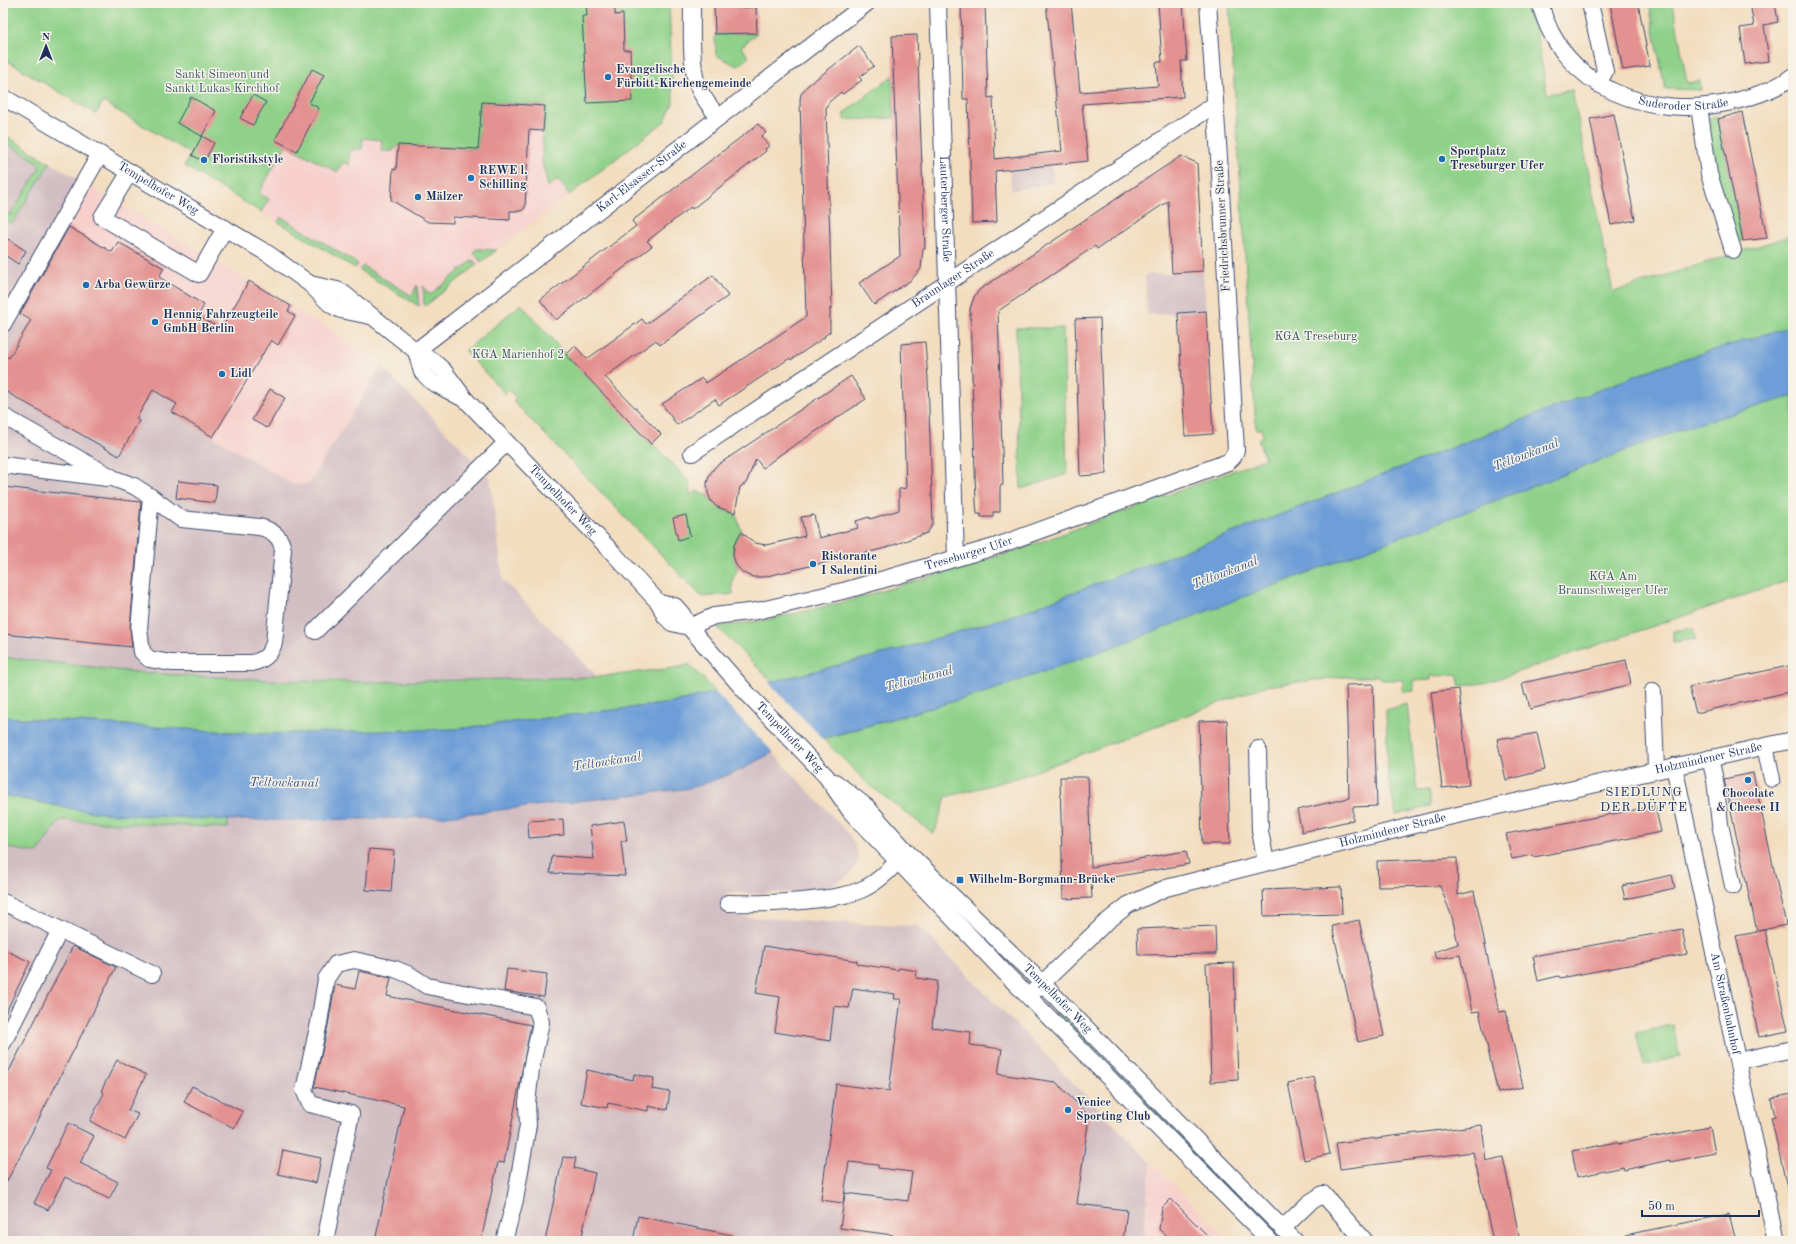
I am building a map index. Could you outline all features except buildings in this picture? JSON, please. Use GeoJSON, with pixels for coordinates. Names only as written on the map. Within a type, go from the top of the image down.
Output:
{"type":"FeatureCollection","features":[{"type":"Feature","properties":{"kind":"street"},"geometry":{"type":"LineString","coordinates":[[692,3],[694,73],[697,85],[702,95],[718,117]]}},
{"type":"Feature","properties":{"kind":"street","name":"Karl-Elsasser-Straße"},"geometry":{"type":"LineString","coordinates":[[416,351],[867,3]]}},
{"type":"Feature","properties":{"kind":"street","name":"Lauterberger Straße"},"geometry":{"type":"LineString","coordinates":[[938,3],[956,558]]}},
{"type":"Feature","properties":{"kind":"street","name":"Friedrichsbrunner Straße"},"geometry":{"type":"LineString","coordinates":[[1208,3],[1236,450]]}},
{"type":"Feature","properties":{"kind":"street","name":"Suderoder Straße"},"geometry":{"type":"LineString","coordinates":[[1540,3],[1546,22],[1553,36],[1562,51],[1577,68],[1598,84],[1611,91],[1638,101],[1665,106],[1699,107],[1725,104],[1755,96],[1793,76]]}},
{"type":"Feature","properties":{"kind":"street"},"geometry":{"type":"LineString","coordinates":[[1590,3],[1604,71],[1598,84]]}},
{"type":"Feature","properties":{"kind":"street","name":"Tempelhofer Weg"},"geometry":{"type":"LineString","coordinates":[[3,97],[275,258],[310,284],[329,303],[342,310],[370,316],[416,351],[422,372],[432,382],[465,399],[615,555],[658,603],[665,616],[672,623],[689,627],[745,691],[826,776],[851,812],[902,856],[1042,983],[1295,1241]]}},
{"type":"Feature","properties":{"kind":"street","name":"Braunlager Straße"},"geometry":{"type":"LineString","coordinates":[[692,454],[1214,105]]}},
{"type":"Feature","properties":{"kind":"street"},"geometry":{"type":"LineString","coordinates":[[1699,107],[1709,174],[1733,250]]}},
{"type":"Feature","properties":{"kind":"street"},"geometry":{"type":"LineString","coordinates":[[3,324],[100,154]]}},
{"type":"Feature","properties":{"kind":"street"},"geometry":{"type":"LineString","coordinates":[[130,172],[102,217],[199,274],[225,228]]}},
{"type":"Feature","properties":{"kind":"street"},"geometry":{"type":"LineString","coordinates":[[3,416],[115,479],[134,486],[151,497],[181,519],[259,527],[271,531],[277,536],[282,543],[283,550],[274,643],[267,657],[252,663],[171,663],[149,659],[142,652],[139,629],[151,497]]}},
{"type":"Feature","properties":{"kind":"street"},"geometry":{"type":"LineString","coordinates":[[315,631],[506,442]]}},
{"type":"Feature","properties":{"kind":"street","name":"Treseburger Ufer"},"geometry":{"type":"LineString","coordinates":[[689,627],[708,618],[787,605],[847,590],[1025,536],[1228,462],[1233,457],[1236,450]]}},
{"type":"Feature","properties":{"kind":"street"},"geometry":{"type":"LineString","coordinates":[[3,465],[115,479]]}},
{"type":"Feature","properties":{"kind":"street"},"geometry":{"type":"LineString","coordinates":[[1653,691],[1656,770]]}},
{"type":"Feature","properties":{"kind":"street","name":"Holzmindener Straße"},"geometry":{"type":"LineString","coordinates":[[1029,996],[1104,924],[1128,905],[1166,888],[1442,818],[1793,740]]}},
{"type":"Feature","properties":{"kind":"street"},"geometry":{"type":"LineString","coordinates":[[1765,746],[1772,779]]}},
{"type":"Feature","properties":{"kind":"street"},"geometry":{"type":"LineString","coordinates":[[1258,749],[1260,831],[1266,862]]}},
{"type":"Feature","properties":{"kind":"street"},"geometry":{"type":"LineString","coordinates":[[1710,758],[1715,780],[1720,824],[1733,886]]}},
{"type":"Feature","properties":{"kind":"street","name":"Am Straßenbahnhof"},"geometry":{"type":"LineString","coordinates":[[1674,766],[1776,1241]]}},
{"type":"Feature","properties":{"kind":"street"},"geometry":{"type":"LineString","coordinates":[[728,902],[766,904],[795,902],[853,893],[876,882],[902,856]]}},
{"type":"Feature","properties":{"kind":"street","name":"Tempelhofer Weg"},"geometry":{"type":"LineString","coordinates":[[902,856],[1029,996],[1270,1241]]}},
{"type":"Feature","properties":{"kind":"street"},"geometry":{"type":"LineString","coordinates":[[3,902],[152,974]]}},
{"type":"Feature","properties":{"kind":"street"},"geometry":{"type":"LineString","coordinates":[[3,1043],[60,930]]}},
{"type":"Feature","properties":{"kind":"street"},"geometry":{"type":"LineString","coordinates":[[325,1241],[350,1114],[310,1104],[304,1090],[326,979],[336,964],[354,960],[395,969],[410,975],[427,986],[536,1007],[541,1022],[531,1069],[527,1103],[528,1125],[515,1200],[504,1241]]}},
{"type":"Feature","properties":{"kind":"street"},"geometry":{"type":"LineString","coordinates":[[1738,1061],[1793,1049]]}},
{"type":"Feature","properties":{"kind":"street"},"geometry":{"type":"LineString","coordinates":[[1283,1228],[1310,1203],[1323,1194],[1365,1241]]}},
{"type":"Feature","properties":{"kind":"shaded area"},"geometry":{"type":"Polygon","coordinates":[[[554,54],[558,179],[569,195],[422,308],[243,201],[275,140],[353,134],[480,75],[554,54]]]}},
{"type":"Feature","properties":{"kind":"shaded area"},"geometry":{"type":"Polygon","coordinates":[[[3,134],[89,186],[17,312],[177,404],[172,412],[293,485],[309,484],[381,366],[490,477],[503,580],[598,677],[681,667],[689,664],[848,833],[855,845],[858,856],[857,865],[849,875],[836,883],[813,891],[753,894],[727,892],[730,916],[919,926],[1151,1162],[1143,1241],[3,1241],[3,134]]]}},
{"type":"Feature","properties":{"kind":"shaded area"},"geometry":{"type":"Polygon","coordinates":[[[1050,152],[1054,183],[1012,190],[1007,157],[1050,152]]]}},
{"type":"Feature","properties":{"kind":"shaded area"},"geometry":{"type":"Polygon","coordinates":[[[89,186],[327,328],[351,343],[381,366],[309,484],[293,485],[172,412],[177,404],[17,312],[89,186]]]}},
{"type":"Feature","properties":{"kind":"shaded area"},"geometry":{"type":"Polygon","coordinates":[[[1203,271],[1206,311],[1147,315],[1145,275],[1203,271]]]}},
{"type":"Feature","properties":{"kind":"shaded area"},"geometry":{"type":"Polygon","coordinates":[[[1151,1162],[1229,1241],[1143,1241],[1151,1162]]]}},
{"type":"Feature","properties":{"kind":"green space","name":"Sankt Simeon und Sankt Lukas Kirchhof"},"geometry":{"type":"Polygon","coordinates":[[[3,3],[669,3],[673,103],[665,121],[569,195],[558,179],[548,187],[542,161],[544,106],[482,102],[478,149],[398,145],[393,151],[381,151],[382,140],[363,138],[362,149],[350,150],[349,165],[343,162],[337,172],[286,145],[259,193],[269,199],[261,212],[184,166],[191,154],[103,102],[96,114],[3,58],[3,3]]]}},
{"type":"Feature","properties":{"kind":"green space"},"geometry":{"type":"Polygon","coordinates":[[[738,3],[760,3],[756,7],[738,8],[738,3]]]}},
{"type":"Feature","properties":{"kind":"green space","name":"KGA Treseburg"},"geometry":{"type":"Polygon","coordinates":[[[1229,3],[1531,3],[1547,94],[1572,90],[1613,292],[1793,235],[1793,326],[1663,365],[1282,514],[1014,615],[898,650],[772,682],[717,627],[766,620],[845,602],[1016,551],[1265,459],[1258,439],[1263,437],[1261,428],[1256,430],[1229,3]]]}},
{"type":"Feature","properties":{"kind":"green space"},"geometry":{"type":"Polygon","coordinates":[[[1649,3],[1673,3],[1687,83],[1700,81],[1701,90],[1665,89],[1649,3]]]}},
{"type":"Feature","properties":{"kind":"green space"},"geometry":{"type":"Polygon","coordinates":[[[757,33],[741,47],[749,57],[737,66],[716,55],[715,34],[757,33]]]}},
{"type":"Feature","properties":{"kind":"green space"},"geometry":{"type":"Polygon","coordinates":[[[892,76],[894,118],[844,120],[844,113],[892,76]]]}},
{"type":"Feature","properties":{"kind":"green space"},"geometry":{"type":"Polygon","coordinates":[[[1718,117],[1738,218],[1741,225],[1739,226],[1743,241],[1734,244],[1715,173],[1705,118],[1718,117]]]}},
{"type":"Feature","properties":{"kind":"green space"},"geometry":{"type":"Polygon","coordinates":[[[3,134],[50,163],[12,224],[3,219],[3,216],[11,214],[39,169],[39,165],[36,161],[3,141],[3,134]]]}},
{"type":"Feature","properties":{"kind":"green space"},"geometry":{"type":"Polygon","coordinates":[[[281,217],[358,264],[355,268],[278,222],[281,217]]]}},
{"type":"Feature","properties":{"kind":"green space"},"geometry":{"type":"Polygon","coordinates":[[[477,249],[497,250],[481,262],[473,252],[477,249]]]}},
{"type":"Feature","properties":{"kind":"green space"},"geometry":{"type":"Polygon","coordinates":[[[473,260],[477,265],[425,306],[423,286],[430,295],[473,260]]]}},
{"type":"Feature","properties":{"kind":"green space"},"geometry":{"type":"Polygon","coordinates":[[[363,266],[412,296],[417,285],[419,306],[359,270],[363,266]]]}},
{"type":"Feature","properties":{"kind":"green space","name":"KGA Marienhof 2"},"geometry":{"type":"Polygon","coordinates":[[[521,304],[566,355],[689,481],[690,495],[698,491],[702,494],[708,495],[719,508],[726,511],[735,512],[742,532],[736,540],[733,549],[735,563],[738,568],[732,581],[733,594],[702,597],[513,401],[516,398],[509,390],[505,394],[465,351],[521,304]]]}},
{"type":"Feature","properties":{"kind":"green space"},"geometry":{"type":"Polygon","coordinates":[[[1016,328],[1063,328],[1067,474],[1021,489],[1016,328]]]}},
{"type":"Feature","properties":{"kind":"green space","name":"KGA Am Braunschweiger Ufer"},"geometry":{"type":"Polygon","coordinates":[[[1793,396],[1793,579],[1485,683],[1460,686],[1457,675],[1431,676],[1431,680],[1413,681],[1414,691],[1403,692],[1403,680],[1383,680],[1374,674],[1374,677],[1343,677],[1265,686],[1020,777],[946,797],[934,834],[868,784],[823,739],[990,691],[1134,639],[1690,426],[1793,396]]]}},
{"type":"Feature","properties":{"kind":"green space"},"geometry":{"type":"Polygon","coordinates":[[[1693,628],[1696,639],[1673,642],[1673,631],[1693,628]]]}},
{"type":"Feature","properties":{"kind":"green space"},"geometry":{"type":"Polygon","coordinates":[[[3,657],[144,673],[290,681],[376,682],[598,677],[681,667],[689,664],[716,692],[671,703],[455,729],[386,732],[259,734],[3,717],[3,657]]]}},
{"type":"Feature","properties":{"kind":"green space"},"geometry":{"type":"Polygon","coordinates":[[[1407,704],[1417,791],[1429,790],[1431,806],[1396,815],[1388,778],[1386,710],[1407,704]]]}},
{"type":"Feature","properties":{"kind":"green space"},"geometry":{"type":"Polygon","coordinates":[[[3,795],[102,813],[228,820],[228,828],[60,820],[37,853],[3,847],[3,795]]]}},
{"type":"Feature","properties":{"kind":"green space"},"geometry":{"type":"Polygon","coordinates":[[[1057,1009],[1277,1232],[1271,1237],[1053,1013],[1057,1009]]]}},
{"type":"Feature","properties":{"kind":"green space"},"geometry":{"type":"Polygon","coordinates":[[[1673,1025],[1680,1057],[1643,1065],[1636,1033],[1673,1025]]]}},
{"type":"Feature","properties":{"kind":"water","name":"Teltowkanal"},"geometry":{"type":"Polygon","coordinates":[[[1793,326],[1793,396],[1690,426],[1134,639],[990,691],[771,753],[743,769],[701,785],[684,789],[437,817],[316,820],[228,820],[102,813],[3,795],[3,717],[259,734],[455,729],[671,703],[716,692],[772,682],[898,650],[1014,615],[1282,514],[1663,365],[1793,326]]]}},
{"type":"Feature","properties":{"kind":"pier"},"geometry":{"type":"Polygon","coordinates":[[[767,681],[825,741],[775,754],[714,691],[767,681]]]}},
{"type":"Feature","properties":{"kind":"place","name":"Evangelische Fürbitt-Kirchengemeinde"},"geometry":{"type":"Point","coordinates":[608,77]}},
{"type":"Feature","properties":{"kind":"place","name":"Sportplatz Treseburger Ufer"},"geometry":{"type":"Point","coordinates":[1442,159]}},
{"type":"Feature","properties":{"kind":"place","name":"Floristikstyle"},"geometry":{"type":"Point","coordinates":[204,160]}},
{"type":"Feature","properties":{"kind":"place","name":"REWE l. Schilling"},"geometry":{"type":"Point","coordinates":[471,178]}},
{"type":"Feature","properties":{"kind":"place","name":"Mälzer"},"geometry":{"type":"Point","coordinates":[418,197]}},
{"type":"Feature","properties":{"kind":"place","name":"Arba Gewürze"},"geometry":{"type":"Point","coordinates":[86,285]}},
{"type":"Feature","properties":{"kind":"place","name":"Hennig Fahrzeugteile GmbH Berlin"},"geometry":{"type":"Point","coordinates":[155,322]}},
{"type":"Feature","properties":{"kind":"place","name":"Lidl"},"geometry":{"type":"Point","coordinates":[222,374]}},
{"type":"Feature","properties":{"kind":"place","name":"Ristorante I Salentini"},"geometry":{"type":"Point","coordinates":[813,564]}},
{"type":"Feature","properties":{"kind":"place","name":"Chocolate & Cheese II"},"geometry":{"type":"Point","coordinates":[1748,780]}},
{"type":"Feature","properties":{"kind":"place","name":"Wilhelm-Borgmann-Brücke"},"geometry":{"type":"Point","coordinates":[960,880]}},
{"type":"Feature","properties":{"kind":"place","name":"Venice Sporting Club"},"geometry":{"type":"Point","coordinates":[1068,1110]}},
{"type":"Feature","properties":{"kind":"district","name":"SIEDLUNG DER DÜFTE"},"geometry":{"type":"Point","coordinates":[1644,800]}}]}
